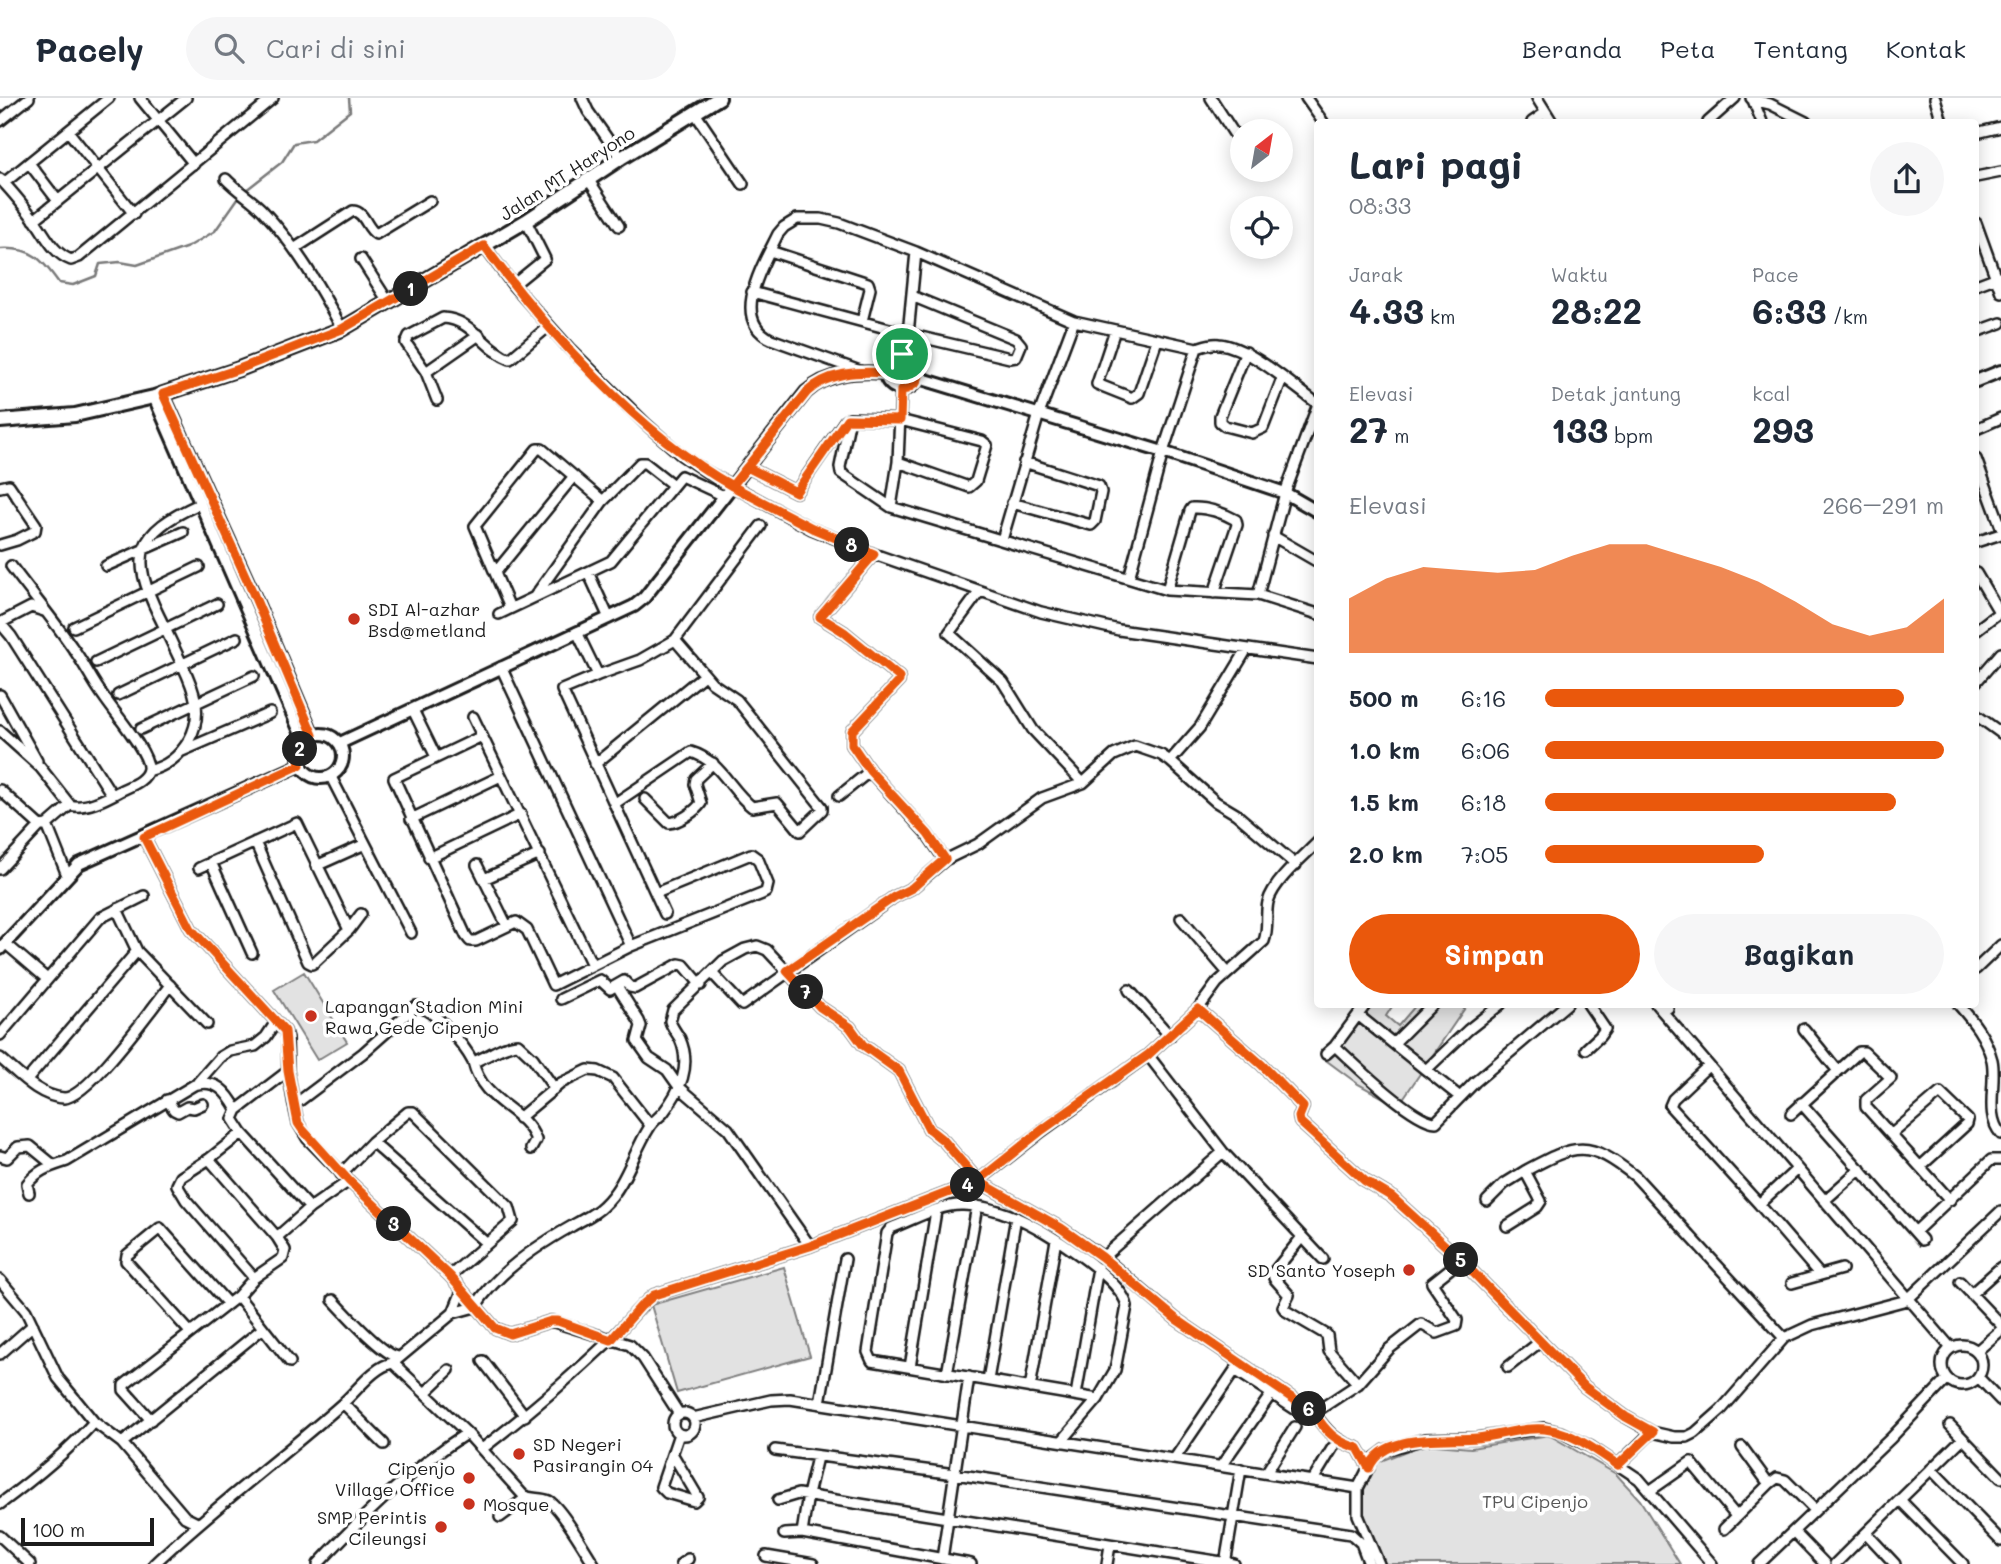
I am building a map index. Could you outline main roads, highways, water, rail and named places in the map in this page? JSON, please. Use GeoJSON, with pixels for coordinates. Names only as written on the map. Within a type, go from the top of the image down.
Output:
{"type":"FeatureCollection","features":[{"type":"Feature","properties":{"kind":"main road","name":"Jalan MT Haryono"},"geometry":{"type":"LineString","coordinates":[[0,421],[75,415],[158,395],[250,366],[342,329],[526,221],[719,98]]}},
{"type":"Feature","properties":{"kind":"waterway"},"geometry":{"type":"LineString","coordinates":[[0,249],[20,250],[35,256],[59,283],[73,285],[96,276],[100,264],[120,262],[137,265],[188,247],[215,231],[241,194],[282,162],[294,143],[313,140],[350,111],[349,98]]}},
{"type":"Feature","properties":{"kind":"place","name":"SDI Al-azhar Bsd@metland"},"geometry":{"type":"Point","coordinates":[354,619]}},
{"type":"Feature","properties":{"kind":"place","name":"Lapangan Stadion Mini Rawa Gede Cipenjo"},"geometry":{"type":"Point","coordinates":[311,1016]}},
{"type":"Feature","properties":{"kind":"place","name":"SD Santo Yoseph"},"geometry":{"type":"Point","coordinates":[1409,1270]}},
{"type":"Feature","properties":{"kind":"place","name":"SD Negeri Pasirangin 04"},"geometry":{"type":"Point","coordinates":[519,1454]}},
{"type":"Feature","properties":{"kind":"place","name":"Cipenjo Village Office"},"geometry":{"type":"Point","coordinates":[469,1478]}},
{"type":"Feature","properties":{"kind":"place","name":"Mosque"},"geometry":{"type":"Point","coordinates":[469,1504]}},
{"type":"Feature","properties":{"kind":"place","name":"SMP Perintis Cileungsi"},"geometry":{"type":"Point","coordinates":[441,1527]}},
{"type":"Feature","properties":{"kind":"park label","name":"TPU Cipenjo"},"geometry":{"type":"Point","coordinates":[1535,1501]}}]}
